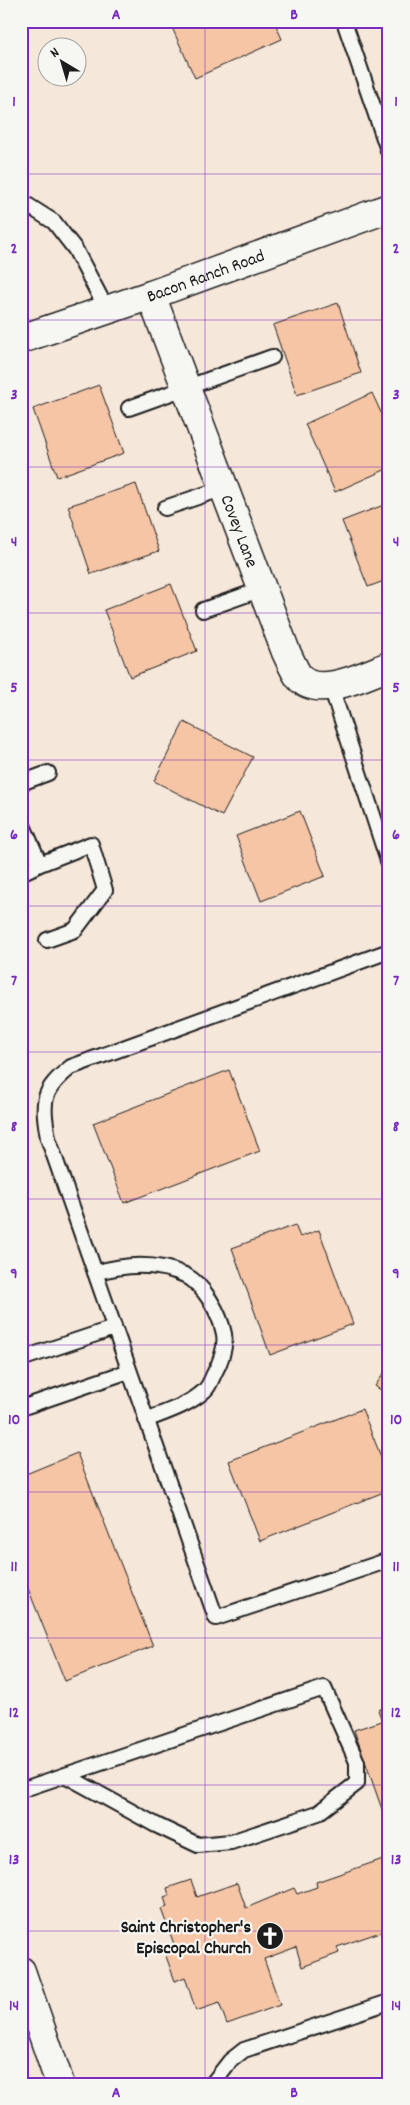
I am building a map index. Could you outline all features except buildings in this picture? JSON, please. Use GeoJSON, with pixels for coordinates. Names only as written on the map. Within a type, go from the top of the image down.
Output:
{"type":"FeatureCollection","features":[{"type":"Feature","properties":{"kind":"street","name":"Bacon Ranch Road"},"geometry":{"type":"LineString","coordinates":[[21,339],[151,295],[389,208]]}},
{"type":"Feature","properties":{"kind":"street","name":"Covey Lane"},"geometry":{"type":"LineString","coordinates":[[151,295],[286,652],[300,678],[313,684],[331,687]]}},
{"type":"Feature","properties":{"kind":"street"},"geometry":{"type":"LineString","coordinates":[[331,687],[389,666]]}},
{"type":"Feature","properties":{"kind":"street"},"geometry":{"type":"LineString","coordinates":[[21,1970],[60,2084]]}},
{"type":"Feature","properties":{"kind":"lane"},"geometry":{"type":"LineString","coordinates":[[344,21],[389,153]]}},
{"type":"Feature","properties":{"kind":"lane"},"geometry":{"type":"LineString","coordinates":[[21,201],[54,222],[75,250],[107,310]]}},
{"type":"Feature","properties":{"kind":"lane"},"geometry":{"type":"LineString","coordinates":[[129,408],[272,357]]}},
{"type":"Feature","properties":{"kind":"lane"},"geometry":{"type":"LineString","coordinates":[[165,508],[224,488]]}},
{"type":"Feature","properties":{"kind":"lane"},"geometry":{"type":"LineString","coordinates":[[203,610],[262,589]]}},
{"type":"Feature","properties":{"kind":"lane"},"geometry":{"type":"LineString","coordinates":[[331,687],[388,861]]}},
{"type":"Feature","properties":{"kind":"lane"},"geometry":{"type":"LineString","coordinates":[[21,783],[48,773]]}},
{"type":"Feature","properties":{"kind":"lane"},"geometry":{"type":"LineString","coordinates":[[21,821],[40,864]]}},
{"type":"Feature","properties":{"kind":"lane"},"geometry":{"type":"LineString","coordinates":[[21,873],[91,844],[105,890],[75,930],[47,940]]}},
{"type":"Feature","properties":{"kind":"lane"},"geometry":{"type":"LineString","coordinates":[[389,952],[72,1067],[53,1082],[46,1096],[44,1113],[48,1138],[216,1618],[389,1560]]}},
{"type":"Feature","properties":{"kind":"lane"},"geometry":{"type":"LineString","coordinates":[[95,1273],[126,1266],[161,1266],[186,1276],[203,1291],[218,1314],[224,1336],[220,1362],[205,1390],[182,1406],[146,1420]]}},
{"type":"Feature","properties":{"kind":"lane"},"geometry":{"type":"LineString","coordinates":[[21,1359],[114,1328]]}},
{"type":"Feature","properties":{"kind":"lane"},"geometry":{"type":"LineString","coordinates":[[21,1408],[129,1371]]}},
{"type":"Feature","properties":{"kind":"lane"},"geometry":{"type":"LineString","coordinates":[[21,1790],[65,1775],[324,1688],[357,1762],[357,1783],[318,1813],[231,1842],[198,1845],[156,1825],[65,1775]]}},
{"type":"Feature","properties":{"kind":"lane"},"geometry":{"type":"LineString","coordinates":[[212,2084],[230,2061],[244,2050],[389,2002]]}},
{"type":"Feature","properties":{"kind":"place","name":"Saint Christopher's Episcopal Church"},"geometry":{"type":"Point","coordinates":[270,1936]}}]}
